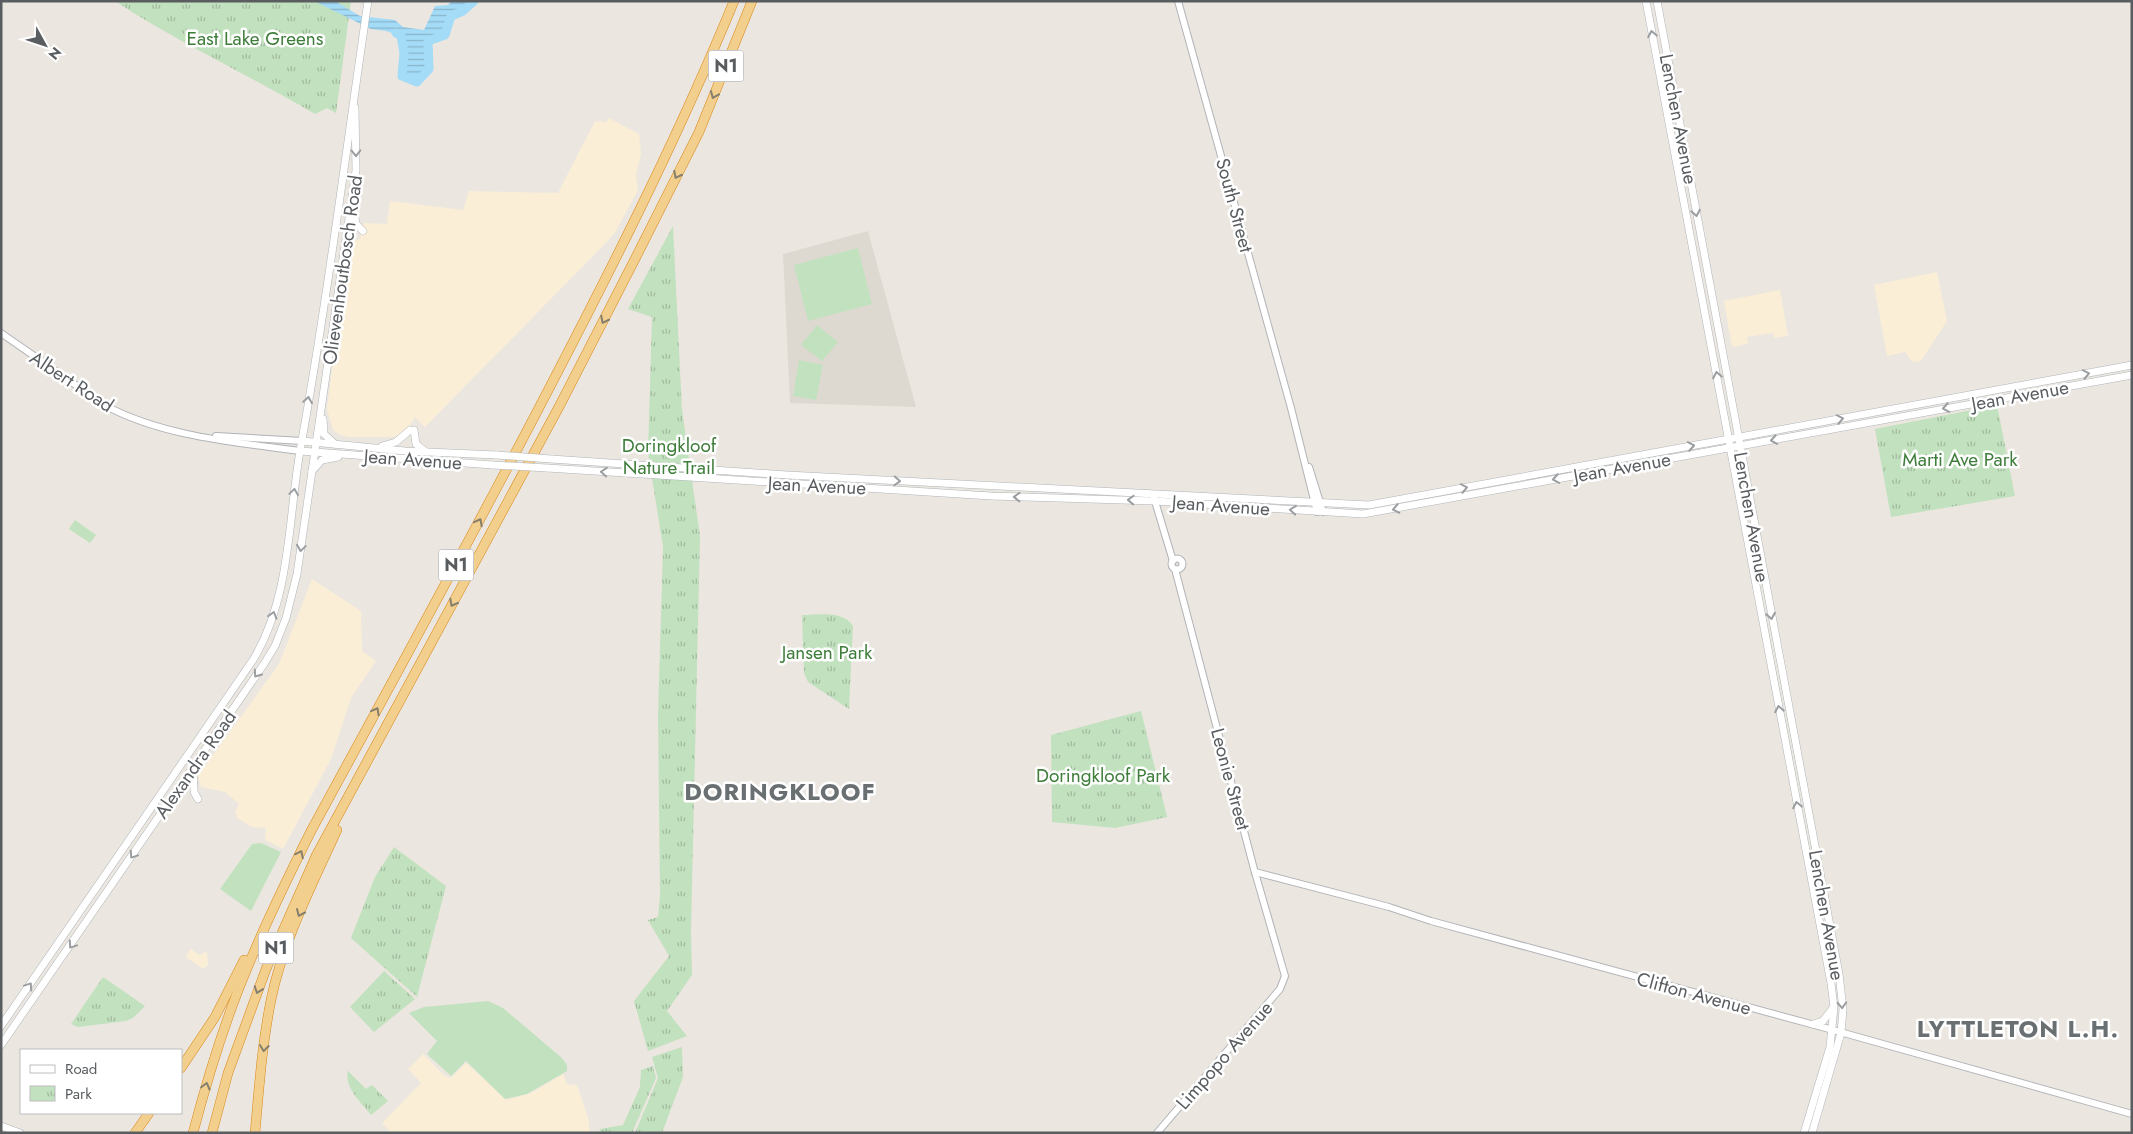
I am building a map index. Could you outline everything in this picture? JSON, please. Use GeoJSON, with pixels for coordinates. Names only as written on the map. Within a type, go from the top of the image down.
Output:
{"type":"FeatureCollection","features":[{"type":"Feature","properties":{"kind":"highway","name":"N1"},"geometry":{"type":"LineString","coordinates":[[193,1133],[210,1070],[247,966],[290,873],[463,552],[620,251],[681,125],[734,1]]}},
{"type":"Feature","properties":{"kind":"highway","name":"N1"},"geometry":{"type":"LineString","coordinates":[[212,1133],[228,1073],[266,969],[316,856],[560,405],[635,259],[699,132],[752,1]]}},
{"type":"Feature","properties":{"kind":"highway"},"geometry":{"type":"LineString","coordinates":[[255,1133],[265,1036],[271,1000],[279,971],[295,924],[362,772]]}},
{"type":"Feature","properties":{"kind":"highway"},"geometry":{"type":"LineString","coordinates":[[182,1066],[215,1017],[275,896],[290,873]]}},
{"type":"Feature","properties":{"kind":"highway"},"geometry":{"type":"LineString","coordinates":[[135,1133],[148,1114]]}},
{"type":"Feature","properties":{"kind":"main road","name":"Olievenhoutbosch Road"},"geometry":{"type":"LineString","coordinates":[[300,450],[368,1]]}},
{"type":"Feature","properties":{"kind":"main road","name":"Lenchen Avenue"},"geometry":{"type":"LineString","coordinates":[[1646,1],[1810,868],[1834,1007],[1830,1047],[1804,1133]]}},
{"type":"Feature","properties":{"kind":"main road","name":"Lenchen Avenue"},"geometry":{"type":"LineString","coordinates":[[1657,1],[1839,974],[1843,1009],[1841,1033],[1812,1133]]}},
{"type":"Feature","properties":{"kind":"main road","name":"Olievenhoutbosch Road"},"geometry":{"type":"LineString","coordinates":[[314,452],[356,170],[355,87]]}},
{"type":"Feature","properties":{"kind":"main road"},"geometry":{"type":"LineString","coordinates":[[353,195],[354,218],[363,231]]}},
{"type":"Feature","properties":{"kind":"main road","name":"Jean Avenue"},"geometry":{"type":"LineString","coordinates":[[300,450],[740,481],[1079,499],[1155,501],[1320,512],[1370,513],[1417,501],[1653,452],[2132,366]]}},
{"type":"Feature","properties":{"kind":"main road","name":"Jean Avenue"},"geometry":{"type":"LineString","coordinates":[[302,441],[426,452],[824,477],[1368,505],[1417,501],[1731,448],[2132,375]]}},
{"type":"Feature","properties":{"kind":"main road"},"geometry":{"type":"LineString","coordinates":[[326,377],[323,430],[326,438],[336,444]]}},
{"type":"Feature","properties":{"kind":"main road"},"geometry":{"type":"LineString","coordinates":[[1809,425],[1812,429],[1826,430]]}},
{"type":"Feature","properties":{"kind":"main road"},"geometry":{"type":"LineString","coordinates":[[372,447],[393,443],[412,430],[416,444],[426,452]]}},
{"type":"Feature","properties":{"kind":"main road","name":"Alexandra Road"},"geometry":{"type":"LineString","coordinates":[[1,1026],[262,645],[271,624],[282,581],[300,450]]}},
{"type":"Feature","properties":{"kind":"main road","name":"Alexandra Road"},"geometry":{"type":"LineString","coordinates":[[2,1045],[264,664],[281,632],[291,603],[297,574],[314,452]]}},
{"type":"Feature","properties":{"kind":"main road"},"geometry":{"type":"LineString","coordinates":[[1653,452],[1657,457],[1672,454],[1679,456]]}},
{"type":"Feature","properties":{"kind":"main road"},"geometry":{"type":"LineString","coordinates":[[311,472],[321,461],[328,458],[361,455]]}},
{"type":"Feature","properties":{"kind":"main road"},"geometry":{"type":"LineString","coordinates":[[702,469],[714,474],[730,476],[740,481]]}},
{"type":"Feature","properties":{"kind":"main road"},"geometry":{"type":"LineString","coordinates":[[824,477],[828,482],[856,484],[861,488]]}},
{"type":"Feature","properties":{"kind":"main road"},"geometry":{"type":"LineString","coordinates":[[1044,488],[1046,493],[1072,495],[1079,499]]}},
{"type":"Feature","properties":{"kind":"main road"},"geometry":{"type":"LineString","coordinates":[[192,767],[194,792],[198,798]]}},
{"type":"Feature","properties":{"kind":"main road"},"geometry":{"type":"LineString","coordinates":[[1813,1024],[1823,1021],[1834,1007]]}},
{"type":"Feature","properties":{"kind":"main road"},"geometry":{"type":"LineString","coordinates":[[1,1126],[20,1133]]}},
{"type":"Feature","properties":{"kind":"street","name":"South Street"},"geometry":{"type":"LineString","coordinates":[[1178,1],[1320,512]]}},
{"type":"Feature","properties":{"kind":"street","name":"Albert Road"},"geometry":{"type":"LineString","coordinates":[[1,333],[112,409],[167,428],[216,440],[300,450]]}},
{"type":"Feature","properties":{"kind":"street","name":"Albert Road"},"geometry":{"type":"LineString","coordinates":[[204,436],[259,437],[302,441]]}},
{"type":"Feature","properties":{"kind":"street"},"geometry":{"type":"LineString","coordinates":[[1153,493],[1155,501]]}},
{"type":"Feature","properties":{"kind":"street","name":"Leonie Street"},"geometry":{"type":"LineString","coordinates":[[1155,501],[1170,548],[1176,560],[1182,562],[1178,569],[1180,583],[1255,872],[1285,973]]}},
{"type":"Feature","properties":{"kind":"street","name":"Clifton Avenue"},"geometry":{"type":"LineString","coordinates":[[1255,872],[1813,1024],[2132,1114]]}},
{"type":"Feature","properties":{"kind":"street"},"geometry":{"type":"LineString","coordinates":[[1260,888],[1263,881],[1270,875]]}},
{"type":"Feature","properties":{"kind":"street","name":"Limpopo Avenue"},"geometry":{"type":"LineString","coordinates":[[1157,1133],[1280,989],[1285,973]]}},
{"type":"Feature","properties":{"kind":"shaded area"},"geometry":{"type":"Polygon","coordinates":[[[609,118],[639,134],[641,154],[636,175],[638,190],[616,231],[602,247],[425,427],[415,417],[407,430],[396,437],[349,437],[340,435],[333,430],[327,409],[337,332],[352,241],[360,239],[363,223],[387,224],[390,201],[463,210],[469,191],[558,193],[595,121],[606,122],[609,118]]]}},
{"type":"Feature","properties":{"kind":"shaded area"},"geometry":{"type":"Polygon","coordinates":[[[868,231],[916,407],[790,403],[783,254],[868,231]]]}},
{"type":"Feature","properties":{"kind":"shaded area"},"geometry":{"type":"Polygon","coordinates":[[[1937,272],[1947,321],[1921,361],[1912,362],[1905,352],[1887,356],[1874,285],[1937,272]]]}},
{"type":"Feature","properties":{"kind":"shaded area"},"geometry":{"type":"Polygon","coordinates":[[[1780,290],[1788,336],[1774,338],[1773,333],[1747,337],[1748,344],[1732,347],[1724,301],[1780,290]]]}},
{"type":"Feature","properties":{"kind":"shaded area"},"geometry":{"type":"Polygon","coordinates":[[[312,579],[361,611],[362,651],[376,661],[351,698],[331,759],[283,849],[265,840],[266,828],[252,827],[237,818],[235,812],[239,804],[225,792],[201,787],[198,776],[279,664],[312,579]]]}},
{"type":"Feature","properties":{"kind":"shaded area"},"geometry":{"type":"Polygon","coordinates":[[[190,949],[200,955],[207,951],[208,965],[203,969],[186,957],[190,949]]]}},
{"type":"Feature","properties":{"kind":"shaded area"},"geometry":{"type":"Polygon","coordinates":[[[423,1054],[445,1076],[451,1078],[466,1063],[507,1100],[531,1093],[563,1074],[567,1084],[577,1085],[588,1118],[590,1133],[391,1133],[382,1123],[421,1083],[408,1069],[423,1054]]]}},
{"type":"Feature","properties":{"kind":"green space","name":"East Lake Greens"},"geometry":{"type":"Polygon","coordinates":[[[115,1],[351,1],[336,113],[327,108],[315,114],[164,31],[115,1]]]}},
{"type":"Feature","properties":{"kind":"green space","name":"Doringkloof Nature Trail"},"geometry":{"type":"Polygon","coordinates":[[[673,226],[682,410],[700,536],[691,931],[692,975],[667,1011],[687,1036],[648,1051],[634,1001],[669,956],[648,920],[658,917],[660,895],[658,715],[663,547],[648,453],[652,317],[628,309],[673,226]]]}},
{"type":"Feature","properties":{"kind":"green space"},"geometry":{"type":"Polygon","coordinates":[[[858,248],[872,304],[808,321],[794,265],[858,248]]]}},
{"type":"Feature","properties":{"kind":"green space"},"geometry":{"type":"Polygon","coordinates":[[[817,325],[838,342],[822,361],[801,345],[817,325]]]}},
{"type":"Feature","properties":{"kind":"green space"},"geometry":{"type":"Polygon","coordinates":[[[799,360],[823,365],[816,400],[793,396],[799,360]]]}},
{"type":"Feature","properties":{"kind":"green space","name":"Marti Ave Park"},"geometry":{"type":"Polygon","coordinates":[[[1997,405],[2015,496],[1891,517],[1875,429],[1997,405]]]}},
{"type":"Feature","properties":{"kind":"green space"},"geometry":{"type":"Polygon","coordinates":[[[75,520],[96,535],[90,543],[69,529],[75,520]]]}},
{"type":"Feature","properties":{"kind":"green space","name":"Jansen Park"},"geometry":{"type":"Polygon","coordinates":[[[802,615],[837,615],[849,621],[853,626],[849,709],[808,682],[804,673],[802,615]]]}},
{"type":"Feature","properties":{"kind":"green space","name":"Doringkloof Park"},"geometry":{"type":"Polygon","coordinates":[[[1141,711],[1167,817],[1115,828],[1052,822],[1051,735],[1141,711]]]}},
{"type":"Feature","properties":{"kind":"green space"},"geometry":{"type":"Polygon","coordinates":[[[261,843],[281,852],[251,911],[220,889],[252,844],[261,843]]]}},
{"type":"Feature","properties":{"kind":"green space"},"geometry":{"type":"Polygon","coordinates":[[[394,847],[446,886],[417,997],[351,938],[375,877],[394,847]]]}},
{"type":"Feature","properties":{"kind":"green space"},"geometry":{"type":"Polygon","coordinates":[[[384,971],[415,999],[374,1032],[350,1007],[384,971]]]}},
{"type":"Feature","properties":{"kind":"green space"},"geometry":{"type":"Polygon","coordinates":[[[103,977],[145,1006],[133,1018],[126,1021],[78,1027],[71,1024],[103,977]]]}},
{"type":"Feature","properties":{"kind":"green space"},"geometry":{"type":"Polygon","coordinates":[[[488,1001],[503,1008],[562,1058],[567,1065],[567,1071],[527,1094],[505,1099],[466,1061],[451,1076],[427,1054],[437,1041],[409,1013],[424,1007],[488,1001]]]}},
{"type":"Feature","properties":{"kind":"green space"},"geometry":{"type":"Polygon","coordinates":[[[682,1047],[683,1077],[662,1133],[635,1133],[658,1078],[652,1057],[682,1047]]]}},
{"type":"Feature","properties":{"kind":"green space"},"geometry":{"type":"Polygon","coordinates":[[[653,1066],[656,1078],[632,1133],[599,1133],[600,1129],[623,1125],[640,1087],[641,1070],[653,1066]]]}},
{"type":"Feature","properties":{"kind":"green space"},"geometry":{"type":"Polygon","coordinates":[[[348,1071],[366,1089],[372,1085],[388,1101],[371,1115],[351,1089],[347,1077],[348,1071]]]}},
{"type":"Feature","properties":{"kind":"water"},"geometry":{"type":"Polygon","coordinates":[[[314,1],[335,1],[360,16],[395,20],[403,27],[424,30],[435,6],[448,5],[452,1],[474,1],[463,11],[451,16],[445,35],[428,41],[429,69],[417,82],[402,76],[404,53],[401,36],[371,29],[314,1]]]}},
{"type":"Feature","properties":{"kind":"waterway"},"geometry":{"type":"LineString","coordinates":[[396,33],[401,36],[404,53],[402,76],[417,82],[429,69],[428,41],[445,35],[451,16],[463,11],[474,1]]}},
{"type":"Feature","properties":{"kind":"district","name":"DORINGKLOOF"},"geometry":{"type":"Point","coordinates":[780,792]}},
{"type":"Feature","properties":{"kind":"district","name":"LYTTLETON L.H."},"geometry":{"type":"Point","coordinates":[2018,1029]}}]}
